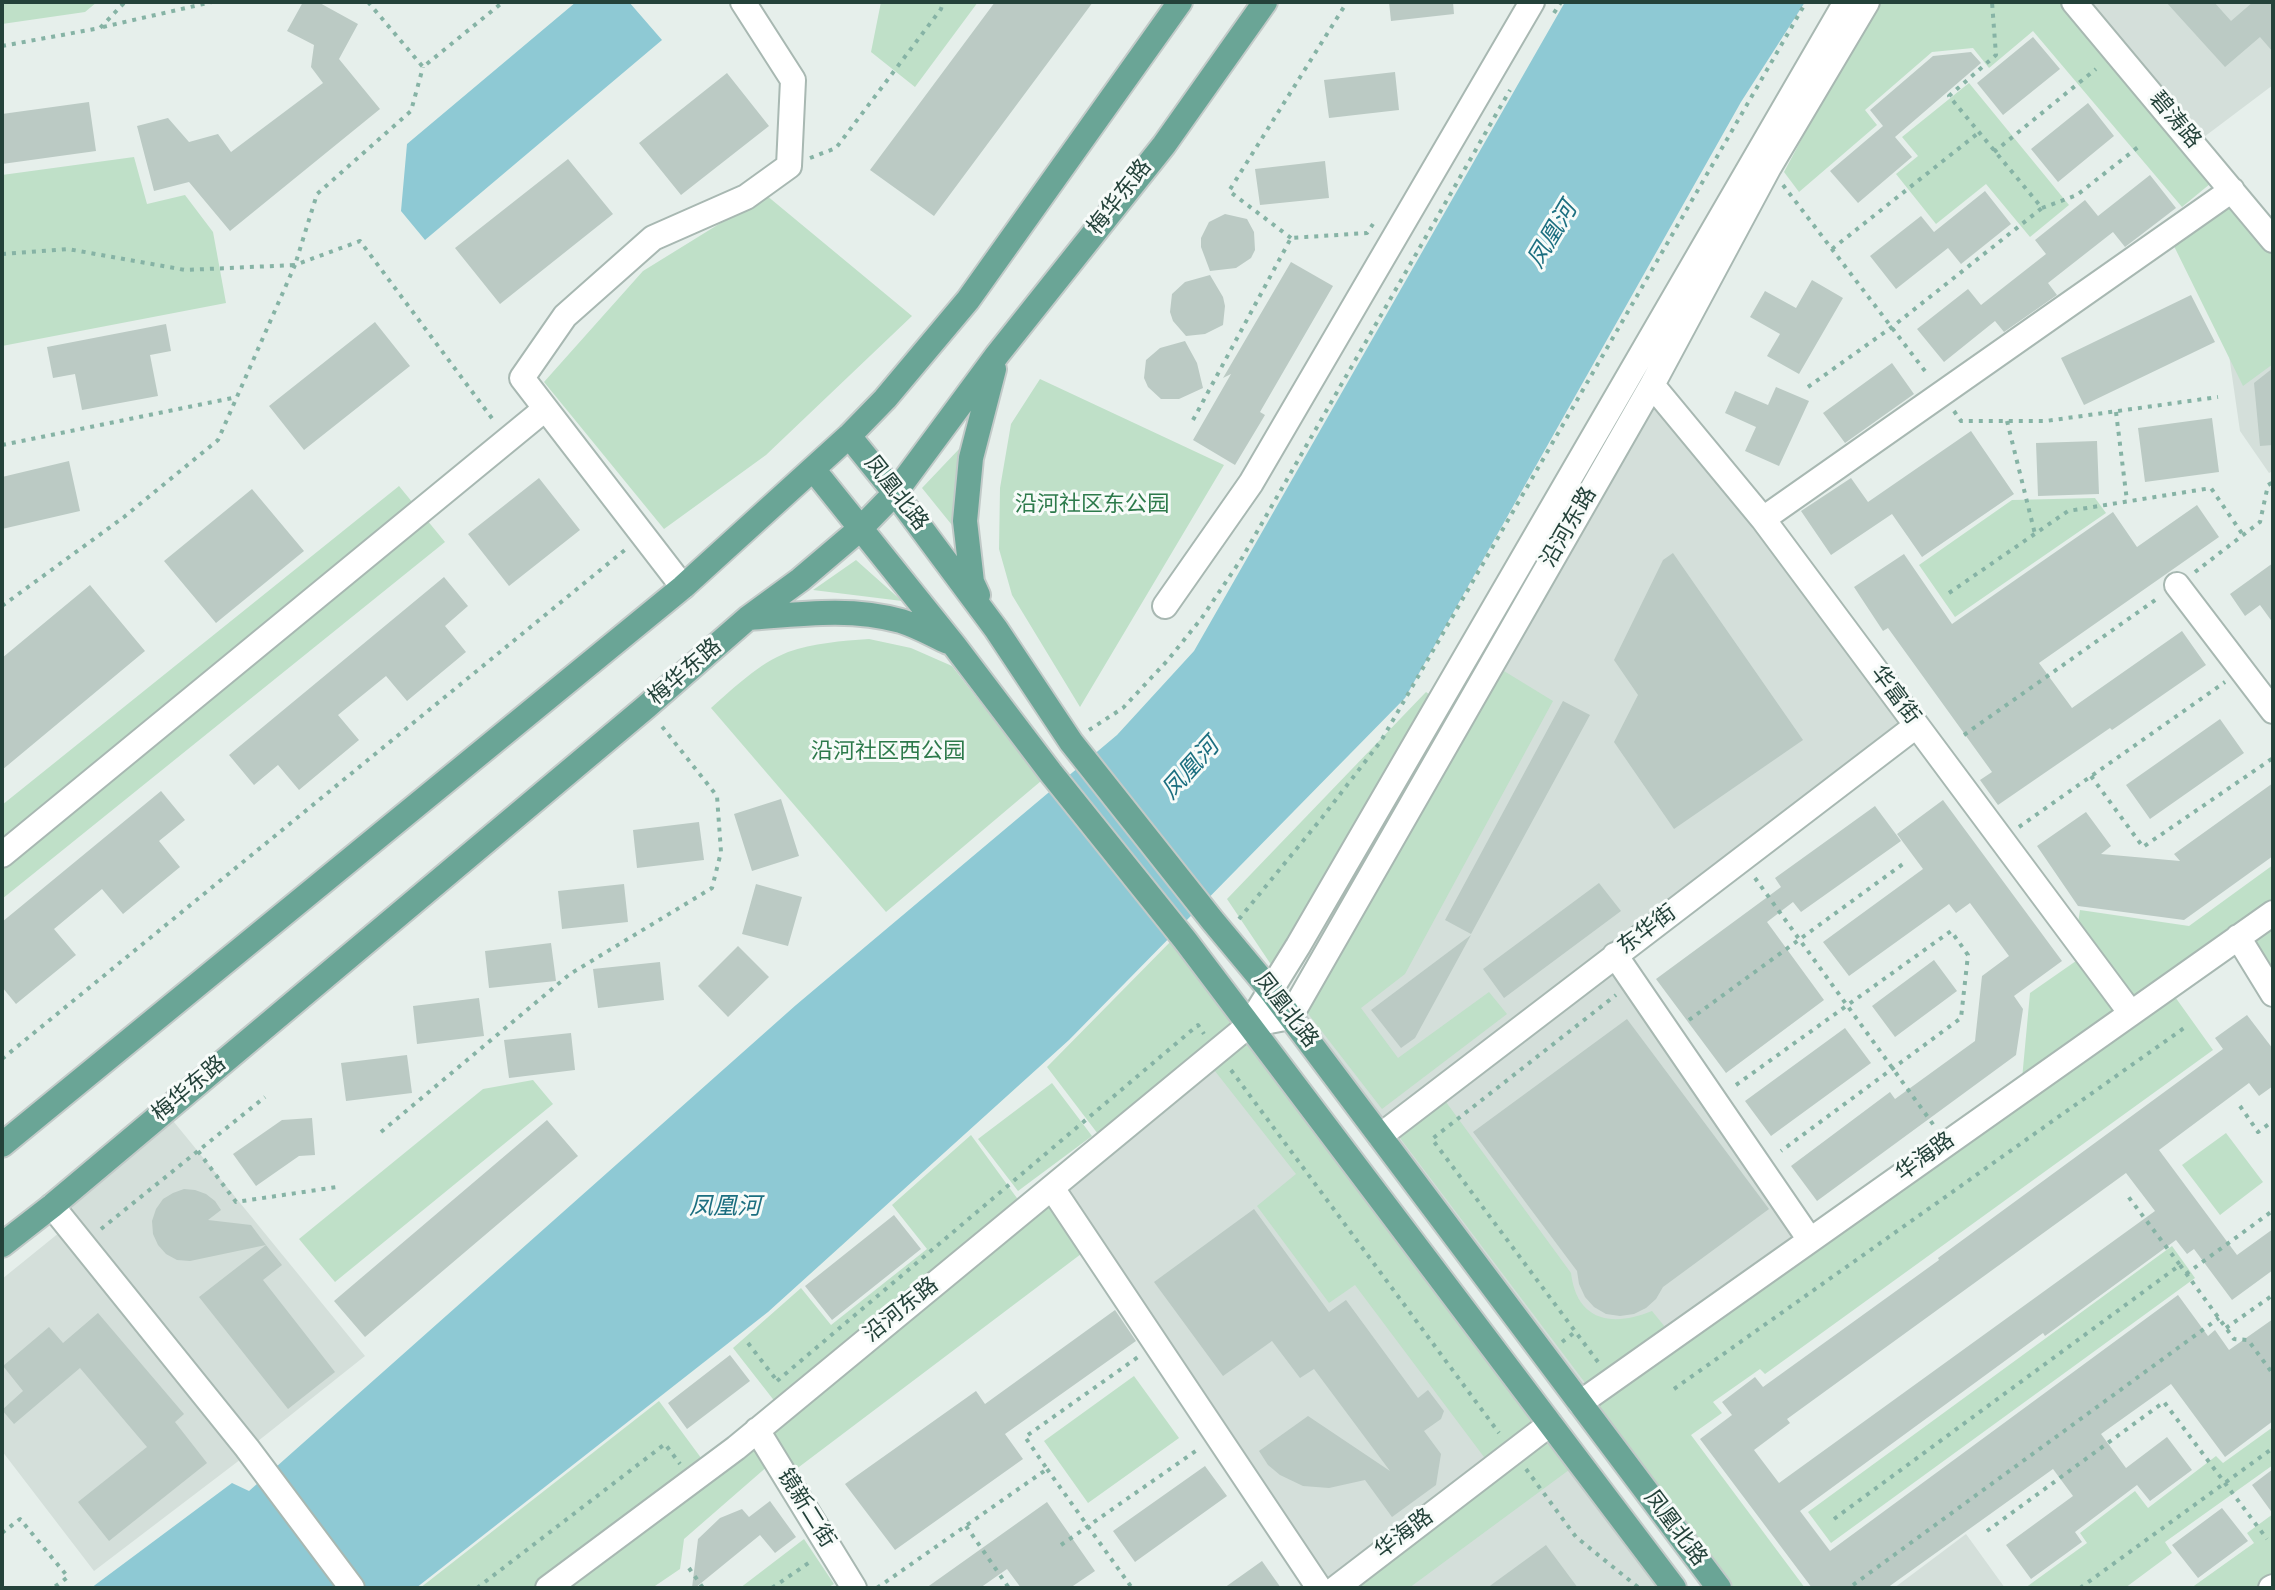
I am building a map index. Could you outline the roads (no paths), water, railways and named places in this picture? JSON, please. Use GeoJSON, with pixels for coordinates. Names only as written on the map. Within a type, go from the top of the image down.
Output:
{"type":"FeatureCollection","features":[{"type":"Feature","properties":{"kind":"main road"},"geometry":{"type":"LineString","coordinates":[[2,1145],[683,587],[849,436],[885,399],[968,300],[1180,2]]}},
{"type":"Feature","properties":{"kind":"main road","name":"梅华东路"},"geometry":{"type":"LineString","coordinates":[[2,1245],[646,707],[748,618],[800,580],[860,529],[895,493],[997,355],[1164,145],[1265,2]]}},
{"type":"Feature","properties":{"kind":"main road"},"geometry":{"type":"LineString","coordinates":[[996,629],[972,582],[965,521],[971,458],[997,355]]}},
{"type":"Feature","properties":{"kind":"main road","name":"凤凰北路"},"geometry":{"type":"LineString","coordinates":[[849,436],[996,629],[1071,742],[1271,991],[1719,1588]]}},
{"type":"Feature","properties":{"kind":"main road","name":"凤凰北路"},"geometry":{"type":"LineString","coordinates":[[813,469],[1185,940],[1674,1588]]}},
{"type":"Feature","properties":{"kind":"main road"},"geometry":{"type":"LineString","coordinates":[[748,618],[857,612],[904,622],[954,645]]}},
{"type":"Feature","properties":{"kind":"street"},"geometry":{"type":"LineString","coordinates":[[683,587],[522,378],[565,316],[653,238],[746,197],[789,166],[793,80],[743,2]]}},
{"type":"Feature","properties":{"kind":"street"},"geometry":{"type":"LineString","coordinates":[[1165,606],[1251,483],[1532,2]]}},
{"type":"Feature","properties":{"kind":"street","name":"沿河东路"},"geometry":{"type":"LineString","coordinates":[[548,1588],[757,1430],[1249,1025],[1846,2]]}},
{"type":"Feature","properties":{"kind":"street","name":"沿河东路"},"geometry":{"type":"LineString","coordinates":[[1249,1025],[1290,1017],[1652,385],[1769,167],[1867,2]]}},
{"type":"Feature","properties":{"kind":"street","name":"碧涛路"},"geometry":{"type":"LineString","coordinates":[[2074,2],[2273,240]]}},
{"type":"Feature","properties":{"kind":"street"},"geometry":{"type":"LineString","coordinates":[[1763,519],[2232,190]]}},
{"type":"Feature","properties":{"kind":"street","name":"华富街"},"geometry":{"type":"LineString","coordinates":[[1652,385],[1763,519],[2130,1012]]}},
{"type":"Feature","properties":{"kind":"street"},"geometry":{"type":"LineString","coordinates":[[2,855],[545,409]]}},
{"type":"Feature","properties":{"kind":"street"},"geometry":{"type":"LineString","coordinates":[[2177,585],[2273,711]]}},
{"type":"Feature","properties":{"kind":"street","name":"东华街"},"geometry":{"type":"LineString","coordinates":[[1380,1136],[1916,726]]}},
{"type":"Feature","properties":{"kind":"street","name":"华海路"},"geometry":{"type":"LineString","coordinates":[[1580,1403],[2273,913]]}},
{"type":"Feature","properties":{"kind":"street"},"geometry":{"type":"LineString","coordinates":[[2238,937],[2273,994]]}},
{"type":"Feature","properties":{"kind":"street"},"geometry":{"type":"LineString","coordinates":[[1615,955],[1810,1240]]}},
{"type":"Feature","properties":{"kind":"street"},"geometry":{"type":"LineString","coordinates":[[1052,1188],[1319,1588]]}},
{"type":"Feature","properties":{"kind":"street"},"geometry":{"type":"LineString","coordinates":[[52,1206],[247,1448],[352,1588]]}},
{"type":"Feature","properties":{"kind":"street","name":"华海路"},"geometry":{"type":"LineString","coordinates":[[1336,1588],[1550,1424]]}},
{"type":"Feature","properties":{"kind":"street","name":"镜新二街"},"geometry":{"type":"LineString","coordinates":[[757,1430],[854,1588]]}},
{"type":"Feature","properties":{"kind":"water"},"geometry":{"type":"Polygon","coordinates":[[[576,2],[629,2],[662,40],[425,240],[401,211],[407,144],[576,2]]]}},
{"type":"Feature","properties":{"kind":"water","name":"凤凰河"},"geometry":{"type":"Polygon","coordinates":[[[1565,2],[1805,2],[1741,102],[1405,698],[1069,1040],[768,1312],[416,1588],[91,1588],[232,1483],[249,1491],[796,1005],[1117,735],[1194,651],[1565,2]]]}},
{"type":"Feature","properties":{"kind":"park label","name":"沿河社区东公园"},"geometry":{"type":"Point","coordinates":[1092,506]}},
{"type":"Feature","properties":{"kind":"park label","name":"沿河社区西公园"},"geometry":{"type":"Point","coordinates":[888,753]}}]}
